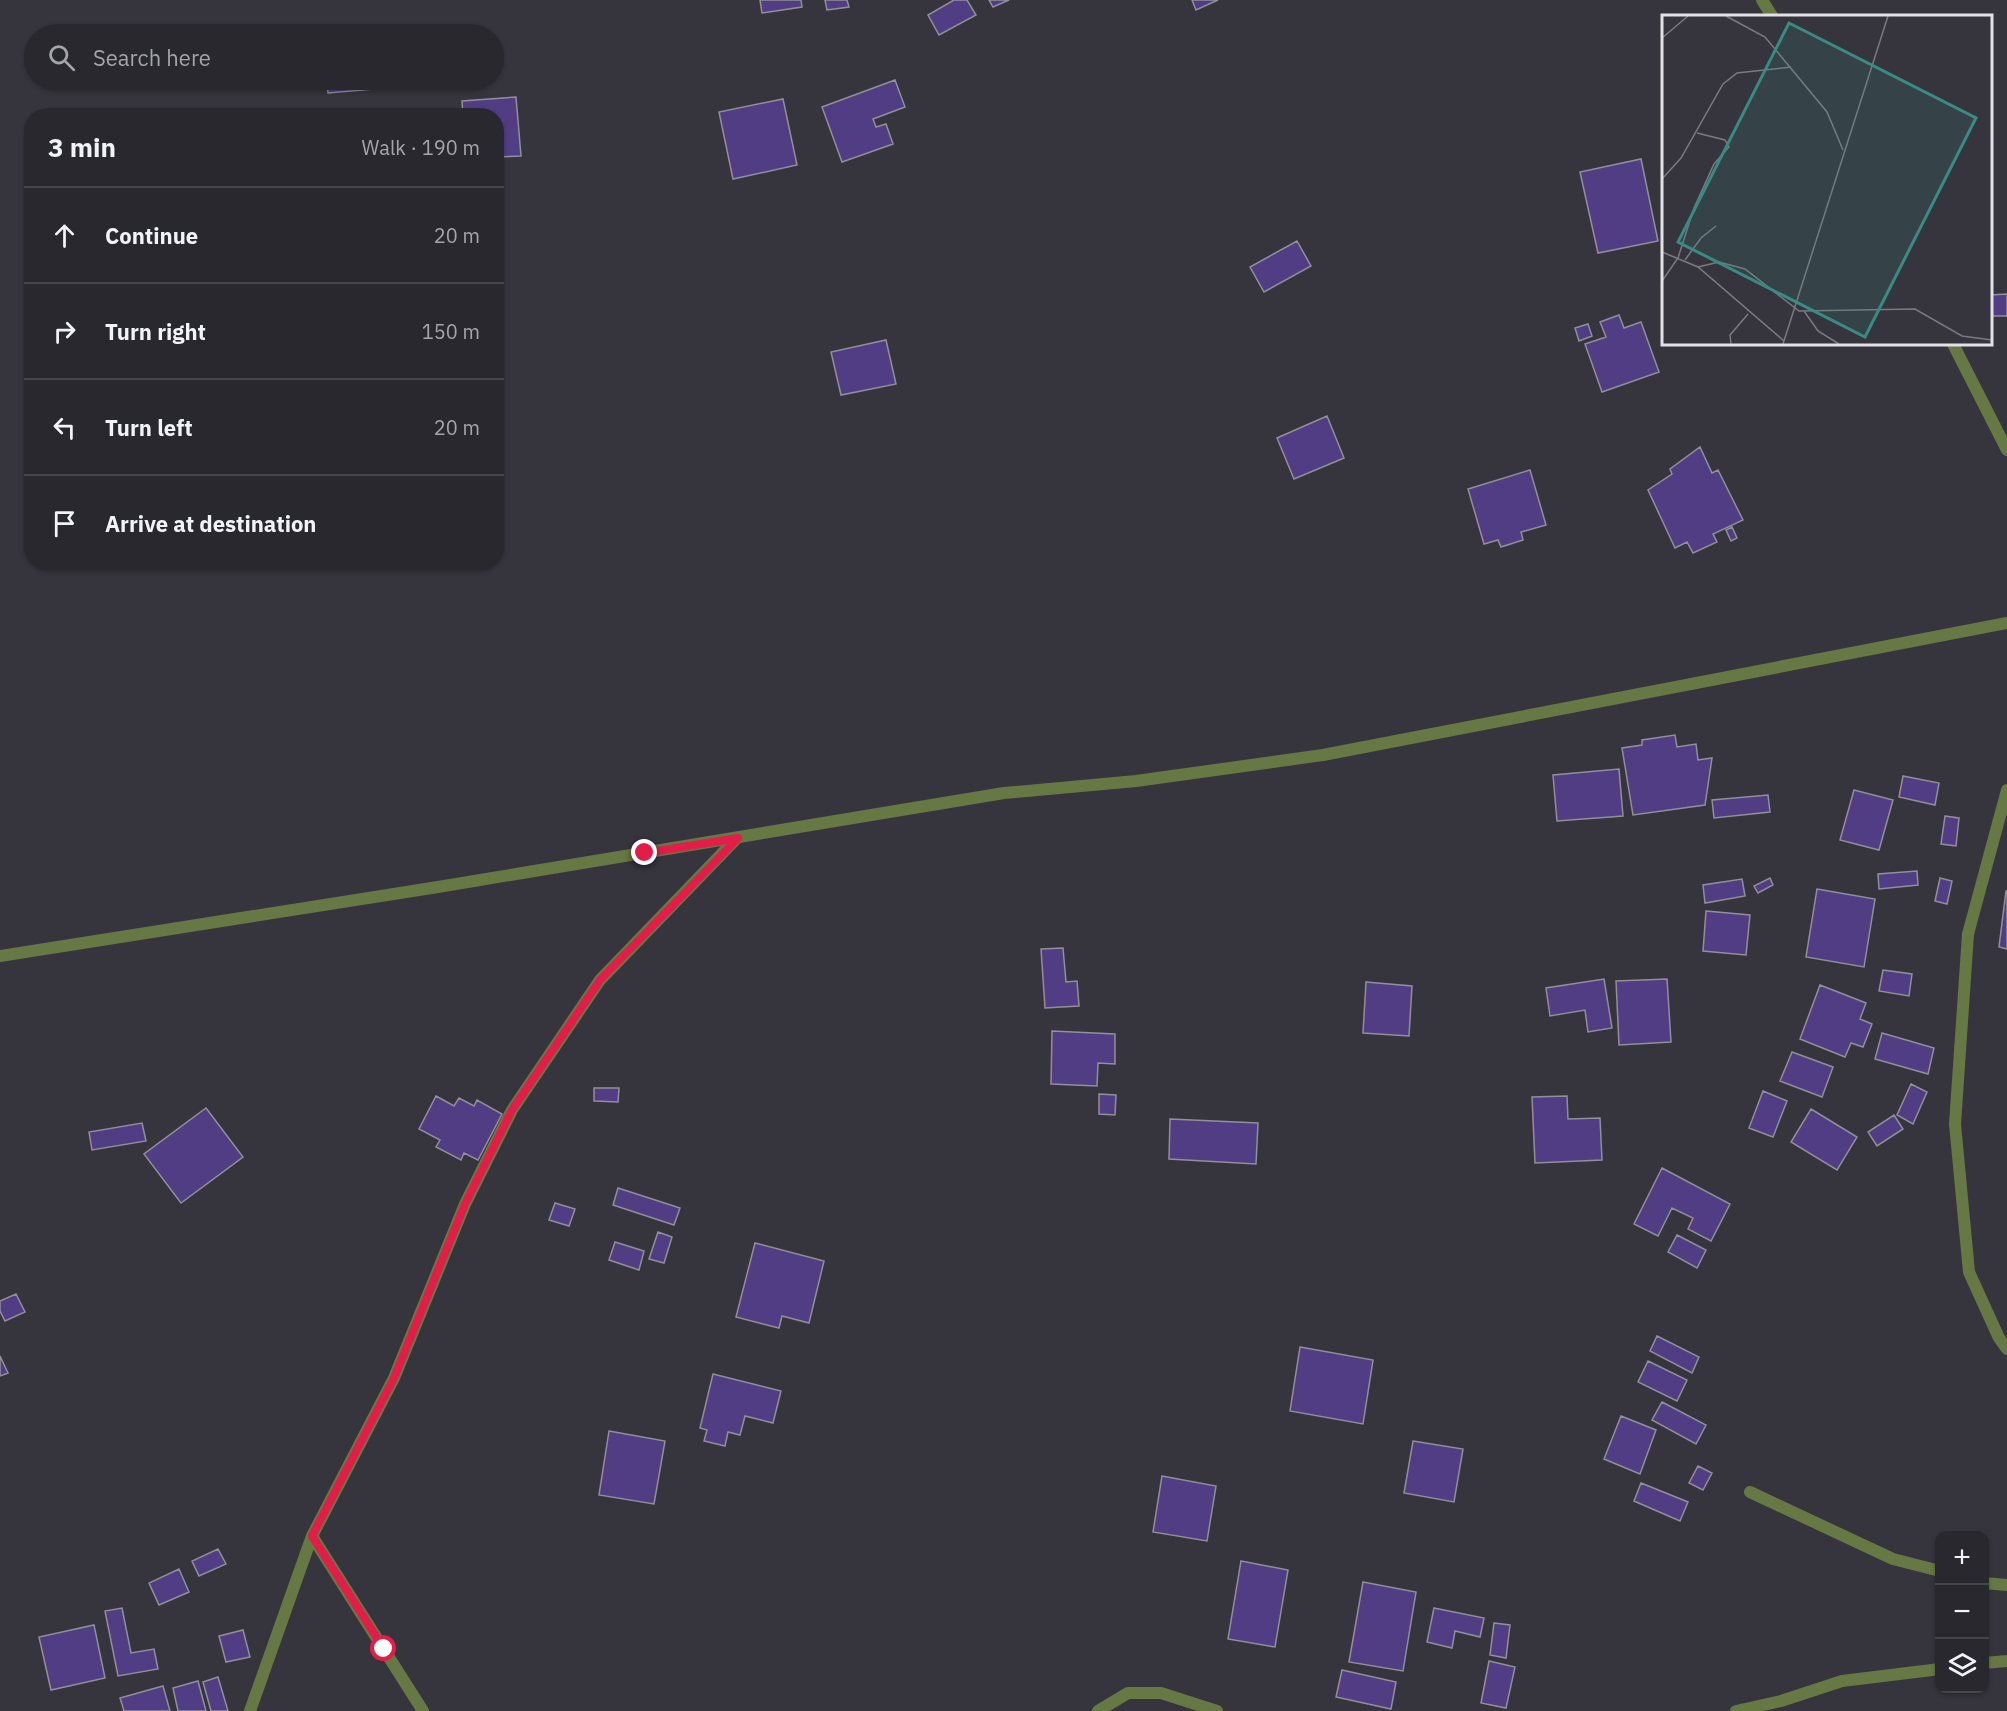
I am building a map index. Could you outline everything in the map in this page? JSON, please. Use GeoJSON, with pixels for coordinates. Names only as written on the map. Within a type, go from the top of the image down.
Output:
{"type":"FeatureCollection","features":[{"type":"Feature","properties":{"kind":"street"},"geometry":{"type":"LineString","coordinates":[[1762,0],[1771,15]]}},
{"type":"Feature","properties":{"kind":"street"},"geometry":{"type":"LineString","coordinates":[[1954,345],[2007,450]]}},
{"type":"Feature","properties":{"kind":"street"},"geometry":{"type":"LineString","coordinates":[[0,956],[1004,793],[1136,782],[1323,755],[2007,623]]}},
{"type":"Feature","properties":{"kind":"street"},"geometry":{"type":"LineString","coordinates":[[2007,790],[1968,934],[1954,1124],[1969,1272],[1999,1338],[2007,1349]]}},
{"type":"Feature","properties":{"kind":"street"},"geometry":{"type":"LineString","coordinates":[[250,1711],[312,1536],[394,1378],[465,1204],[512,1110],[600,980],[738,838]]}},
{"type":"Feature","properties":{"kind":"street"},"geometry":{"type":"LineString","coordinates":[[1750,1492],[1893,1559],[1935,1570]]}},
{"type":"Feature","properties":{"kind":"street"},"geometry":{"type":"LineString","coordinates":[[312,1536],[423,1711]]}},
{"type":"Feature","properties":{"kind":"street"},"geometry":{"type":"LineString","coordinates":[[1989,1583],[2007,1585]]}},
{"type":"Feature","properties":{"kind":"street"},"geometry":{"type":"LineString","coordinates":[[1989,1663],[2007,1661]]}},
{"type":"Feature","properties":{"kind":"street"},"geometry":{"type":"LineString","coordinates":[[1736,1711],[1781,1701],[1842,1681],[1935,1670]]}},
{"type":"Feature","properties":{"kind":"street"},"geometry":{"type":"LineString","coordinates":[[1098,1711],[1128,1693],[1161,1693],[1217,1711]]}},
{"type":"Feature","properties":{"kind":"building"},"geometry":{"type":"Polygon","coordinates":[[[760,0],[801,0],[802,7],[762,13],[760,0]]]}},
{"type":"Feature","properties":{"kind":"building"},"geometry":{"type":"Polygon","coordinates":[[[825,0],[847,0],[849,7],[827,10],[825,0]]]}},
{"type":"Feature","properties":{"kind":"building"},"geometry":{"type":"Polygon","coordinates":[[[954,0],[967,0],[976,15],[939,35],[928,15],[954,0]]]}},
{"type":"Feature","properties":{"kind":"building"},"geometry":{"type":"Polygon","coordinates":[[[989,0],[1009,0],[993,7],[989,0]]]}},
{"type":"Feature","properties":{"kind":"building"},"geometry":{"type":"Polygon","coordinates":[[[1192,0],[1218,0],[1196,10],[1192,0]]]}},
{"type":"Feature","properties":{"kind":"building"},"geometry":{"type":"Polygon","coordinates":[[[895,80],[905,107],[873,119],[876,127],[886,124],[893,144],[842,162],[822,107],[895,80]]]}},
{"type":"Feature","properties":{"kind":"building"},"geometry":{"type":"Polygon","coordinates":[[[328,90],[363,90],[328,93],[328,90]]]}},
{"type":"Feature","properties":{"kind":"building"},"geometry":{"type":"Polygon","coordinates":[[[516,97],[521,156],[504,157],[504,108],[462,108],[462,101],[516,97]]]}},
{"type":"Feature","properties":{"kind":"building"},"geometry":{"type":"Polygon","coordinates":[[[783,99],[797,165],[733,179],[719,112],[783,99]]]}},
{"type":"Feature","properties":{"kind":"building"},"geometry":{"type":"Polygon","coordinates":[[[1641,159],[1658,241],[1598,253],[1580,172],[1641,159]]]}},
{"type":"Feature","properties":{"kind":"building"},"geometry":{"type":"Polygon","coordinates":[[[1297,241],[1311,266],[1264,292],[1250,267],[1297,241]]]}},
{"type":"Feature","properties":{"kind":"building"},"geometry":{"type":"Polygon","coordinates":[[[2007,294],[2007,316],[1992,316],[1992,295],[2007,294]]]}},
{"type":"Feature","properties":{"kind":"building"},"geometry":{"type":"Polygon","coordinates":[[[1619,315],[1624,328],[1641,322],[1659,372],[1602,392],[1585,344],[1606,337],[1600,322],[1619,315]]]}},
{"type":"Feature","properties":{"kind":"building"},"geometry":{"type":"Polygon","coordinates":[[[1588,324],[1592,336],[1579,341],[1575,328],[1588,324]]]}},
{"type":"Feature","properties":{"kind":"building"},"geometry":{"type":"Polygon","coordinates":[[[886,340],[896,384],[841,395],[831,352],[886,340]]]}},
{"type":"Feature","properties":{"kind":"building"},"geometry":{"type":"Polygon","coordinates":[[[1327,416],[1344,458],[1294,479],[1277,438],[1327,416]]]}},
{"type":"Feature","properties":{"kind":"building"},"geometry":{"type":"Polygon","coordinates":[[[1700,447],[1712,473],[1718,470],[1743,520],[1713,534],[1717,542],[1693,553],[1687,542],[1675,548],[1648,490],[1672,474],[1670,469],[1700,447]]]}},
{"type":"Feature","properties":{"kind":"building"},"geometry":{"type":"Polygon","coordinates":[[[1530,470],[1546,525],[1521,532],[1523,540],[1501,547],[1498,540],[1484,544],[1468,489],[1530,470]]]}},
{"type":"Feature","properties":{"kind":"building"},"geometry":{"type":"Polygon","coordinates":[[[1732,527],[1737,538],[1731,541],[1726,530],[1732,527]]]}},
{"type":"Feature","properties":{"kind":"building"},"geometry":{"type":"Polygon","coordinates":[[[1675,735],[1677,747],[1696,744],[1698,760],[1712,758],[1705,805],[1633,815],[1622,748],[1642,745],[1642,740],[1675,735]]]}},
{"type":"Feature","properties":{"kind":"building"},"geometry":{"type":"Polygon","coordinates":[[[1619,769],[1623,816],[1557,821],[1553,775],[1619,769]]]}},
{"type":"Feature","properties":{"kind":"building"},"geometry":{"type":"Polygon","coordinates":[[[1903,776],[1939,783],[1935,805],[1899,797],[1903,776]]]}},
{"type":"Feature","properties":{"kind":"building"},"geometry":{"type":"Polygon","coordinates":[[[1854,790],[1893,800],[1879,850],[1840,840],[1854,790]]]}},
{"type":"Feature","properties":{"kind":"building"},"geometry":{"type":"Polygon","coordinates":[[[1768,795],[1770,812],[1714,818],[1712,800],[1768,795]]]}},
{"type":"Feature","properties":{"kind":"building"},"geometry":{"type":"Polygon","coordinates":[[[1945,816],[1959,818],[1956,846],[1941,844],[1945,816]]]}},
{"type":"Feature","properties":{"kind":"building"},"geometry":{"type":"Polygon","coordinates":[[[1917,871],[1918,885],[1879,889],[1878,874],[1917,871]]]}},
{"type":"Feature","properties":{"kind":"building"},"geometry":{"type":"Polygon","coordinates":[[[1770,878],[1773,885],[1758,893],[1754,886],[1770,878]]]}},
{"type":"Feature","properties":{"kind":"building"},"geometry":{"type":"Polygon","coordinates":[[[1940,878],[1952,881],[1947,904],[1935,901],[1940,878]]]}},
{"type":"Feature","properties":{"kind":"building"},"geometry":{"type":"Polygon","coordinates":[[[1742,879],[1745,896],[1705,903],[1703,885],[1742,879]]]}},
{"type":"Feature","properties":{"kind":"building"},"geometry":{"type":"Polygon","coordinates":[[[1817,889],[1875,899],[1864,967],[1806,957],[1817,889]]]}},
{"type":"Feature","properties":{"kind":"building"},"geometry":{"type":"Polygon","coordinates":[[[2007,891],[2007,949],[1999,947],[2007,891]]]}},
{"type":"Feature","properties":{"kind":"building"},"geometry":{"type":"Polygon","coordinates":[[[1706,911],[1750,915],[1746,955],[1703,951],[1706,911]]]}},
{"type":"Feature","properties":{"kind":"building"},"geometry":{"type":"Polygon","coordinates":[[[1063,948],[1066,982],[1077,981],[1079,1006],[1045,1008],[1041,949],[1063,948]]]}},
{"type":"Feature","properties":{"kind":"building"},"geometry":{"type":"Polygon","coordinates":[[[1883,970],[1912,974],[1909,996],[1879,991],[1883,970]]]}},
{"type":"Feature","properties":{"kind":"building"},"geometry":{"type":"Polygon","coordinates":[[[1604,979],[1612,1028],[1588,1032],[1585,1010],[1550,1016],[1546,988],[1604,979]]]}},
{"type":"Feature","properties":{"kind":"building"},"geometry":{"type":"Polygon","coordinates":[[[1667,979],[1671,1042],[1619,1045],[1616,981],[1667,979]]]}},
{"type":"Feature","properties":{"kind":"building"},"geometry":{"type":"Polygon","coordinates":[[[1366,982],[1412,986],[1409,1036],[1363,1033],[1366,982]]]}},
{"type":"Feature","properties":{"kind":"building"},"geometry":{"type":"Polygon","coordinates":[[[1820,985],[1866,1003],[1860,1019],[1872,1024],[1863,1047],[1851,1043],[1845,1057],[1800,1039],[1820,985]]]}},
{"type":"Feature","properties":{"kind":"building"},"geometry":{"type":"Polygon","coordinates":[[[1052,1031],[1115,1034],[1115,1064],[1098,1063],[1097,1086],[1051,1084],[1052,1031]]]}},
{"type":"Feature","properties":{"kind":"building"},"geometry":{"type":"Polygon","coordinates":[[[1882,1033],[1934,1048],[1928,1074],[1875,1059],[1882,1033]]]}},
{"type":"Feature","properties":{"kind":"building"},"geometry":{"type":"Polygon","coordinates":[[[1792,1052],[1833,1067],[1822,1097],[1780,1081],[1792,1052]]]}},
{"type":"Feature","properties":{"kind":"building"},"geometry":{"type":"Polygon","coordinates":[[[1911,1084],[1927,1092],[1913,1124],[1897,1115],[1911,1084]]]}},
{"type":"Feature","properties":{"kind":"building"},"geometry":{"type":"Polygon","coordinates":[[[594,1088],[619,1088],[618,1102],[594,1101],[594,1088]]]}},
{"type":"Feature","properties":{"kind":"building"},"geometry":{"type":"Polygon","coordinates":[[[1763,1091],[1787,1101],[1773,1137],[1749,1128],[1763,1091]]]}},
{"type":"Feature","properties":{"kind":"building"},"geometry":{"type":"Polygon","coordinates":[[[1099,1094],[1116,1095],[1115,1115],[1099,1114],[1099,1094]]]}},
{"type":"Feature","properties":{"kind":"building"},"geometry":{"type":"Polygon","coordinates":[[[436,1096],[454,1106],[459,1098],[474,1106],[477,1100],[502,1114],[478,1160],[464,1153],[461,1160],[436,1147],[440,1140],[419,1129],[436,1096]]]}},
{"type":"Feature","properties":{"kind":"building"},"geometry":{"type":"Polygon","coordinates":[[[1567,1096],[1568,1119],[1600,1118],[1602,1160],[1535,1163],[1532,1097],[1567,1096]]]}},
{"type":"Feature","properties":{"kind":"building"},"geometry":{"type":"Polygon","coordinates":[[[206,1108],[243,1157],[181,1203],[144,1154],[206,1108]]]}},
{"type":"Feature","properties":{"kind":"building"},"geometry":{"type":"Polygon","coordinates":[[[1811,1109],[1857,1137],[1837,1170],[1791,1142],[1811,1109]]]}},
{"type":"Feature","properties":{"kind":"building"},"geometry":{"type":"Polygon","coordinates":[[[1894,1115],[1903,1129],[1877,1146],[1868,1132],[1894,1115]]]}},
{"type":"Feature","properties":{"kind":"building"},"geometry":{"type":"Polygon","coordinates":[[[1170,1119],[1258,1123],[1256,1164],[1169,1159],[1170,1119]]]}},
{"type":"Feature","properties":{"kind":"building"},"geometry":{"type":"Polygon","coordinates":[[[142,1123],[146,1141],[92,1150],[89,1132],[142,1123]]]}},
{"type":"Feature","properties":{"kind":"building"},"geometry":{"type":"Polygon","coordinates":[[[1662,1168],[1730,1204],[1711,1241],[1688,1229],[1693,1218],[1672,1208],[1658,1236],[1634,1224],[1662,1168]]]}},
{"type":"Feature","properties":{"kind":"building"},"geometry":{"type":"Polygon","coordinates":[[[618,1188],[680,1208],[674,1225],[613,1205],[618,1188]]]}},
{"type":"Feature","properties":{"kind":"building"},"geometry":{"type":"Polygon","coordinates":[[[555,1203],[575,1209],[569,1226],[549,1220],[555,1203]]]}},
{"type":"Feature","properties":{"kind":"building"},"geometry":{"type":"Polygon","coordinates":[[[658,1232],[672,1237],[664,1263],[649,1259],[658,1232]]]}},
{"type":"Feature","properties":{"kind":"building"},"geometry":{"type":"Polygon","coordinates":[[[1677,1235],[1706,1250],[1697,1268],[1668,1252],[1677,1235]]]}},
{"type":"Feature","properties":{"kind":"building"},"geometry":{"type":"Polygon","coordinates":[[[615,1242],[644,1251],[639,1270],[609,1260],[615,1242]]]}},
{"type":"Feature","properties":{"kind":"building"},"geometry":{"type":"Polygon","coordinates":[[[755,1243],[824,1261],[809,1323],[782,1316],[779,1328],[736,1317],[755,1243]]]}},
{"type":"Feature","properties":{"kind":"building"},"geometry":{"type":"Polygon","coordinates":[[[16,1294],[25,1312],[5,1321],[0,1311],[0,1301],[16,1294]]]}},
{"type":"Feature","properties":{"kind":"building"},"geometry":{"type":"Polygon","coordinates":[[[1657,1336],[1699,1357],[1692,1373],[1650,1351],[1657,1336]]]}},
{"type":"Feature","properties":{"kind":"building"},"geometry":{"type":"Polygon","coordinates":[[[1300,1347],[1373,1360],[1363,1424],[1290,1411],[1300,1347]]]}},
{"type":"Feature","properties":{"kind":"building"},"geometry":{"type":"Polygon","coordinates":[[[0,1356],[8,1373],[0,1376],[0,1356]]]}},
{"type":"Feature","properties":{"kind":"building"},"geometry":{"type":"Polygon","coordinates":[[[1648,1361],[1687,1380],[1677,1401],[1638,1382],[1648,1361]]]}},
{"type":"Feature","properties":{"kind":"building"},"geometry":{"type":"Polygon","coordinates":[[[713,1374],[781,1391],[773,1423],[745,1416],[740,1435],[728,1432],[725,1446],[704,1441],[707,1430],[700,1428],[713,1374]]]}},
{"type":"Feature","properties":{"kind":"building"},"geometry":{"type":"Polygon","coordinates":[[[1662,1402],[1706,1425],[1696,1444],[1652,1420],[1662,1402]]]}},
{"type":"Feature","properties":{"kind":"building"},"geometry":{"type":"Polygon","coordinates":[[[1621,1416],[1656,1430],[1640,1474],[1604,1459],[1621,1416]]]}},
{"type":"Feature","properties":{"kind":"building"},"geometry":{"type":"Polygon","coordinates":[[[609,1431],[665,1441],[654,1504],[599,1495],[609,1431]]]}},
{"type":"Feature","properties":{"kind":"building"},"geometry":{"type":"Polygon","coordinates":[[[1413,1441],[1463,1449],[1454,1502],[1404,1493],[1413,1441]]]}},
{"type":"Feature","properties":{"kind":"building"},"geometry":{"type":"Polygon","coordinates":[[[1698,1466],[1712,1473],[1703,1490],[1689,1483],[1698,1466]]]}},
{"type":"Feature","properties":{"kind":"building"},"geometry":{"type":"Polygon","coordinates":[[[1162,1476],[1216,1486],[1207,1541],[1153,1532],[1162,1476]]]}},
{"type":"Feature","properties":{"kind":"building"},"geometry":{"type":"Polygon","coordinates":[[[1641,1483],[1688,1502],[1680,1521],[1634,1501],[1641,1483]]]}},
{"type":"Feature","properties":{"kind":"building"},"geometry":{"type":"Polygon","coordinates":[[[218,1549],[226,1564],[199,1576],[192,1561],[218,1549]]]}},
{"type":"Feature","properties":{"kind":"building"},"geometry":{"type":"Polygon","coordinates":[[[1241,1561],[1288,1570],[1275,1647],[1228,1639],[1241,1561]]]}},
{"type":"Feature","properties":{"kind":"building"},"geometry":{"type":"Polygon","coordinates":[[[179,1569],[189,1592],[159,1605],[149,1583],[179,1569]]]}},
{"type":"Feature","properties":{"kind":"building"},"geometry":{"type":"Polygon","coordinates":[[[1363,1582],[1416,1592],[1403,1671],[1349,1662],[1363,1582]]]}},
{"type":"Feature","properties":{"kind":"building"},"geometry":{"type":"Polygon","coordinates":[[[122,1608],[131,1653],[154,1649],[158,1669],[118,1676],[105,1611],[122,1608]]]}},
{"type":"Feature","properties":{"kind":"building"},"geometry":{"type":"Polygon","coordinates":[[[1434,1608],[1484,1618],[1480,1637],[1455,1631],[1452,1648],[1427,1642],[1434,1608]]]}},
{"type":"Feature","properties":{"kind":"building"},"geometry":{"type":"Polygon","coordinates":[[[1494,1623],[1510,1625],[1506,1658],[1490,1655],[1494,1623]]]}},
{"type":"Feature","properties":{"kind":"building"},"geometry":{"type":"Polygon","coordinates":[[[94,1625],[105,1678],[51,1690],[39,1637],[94,1625]]]}},
{"type":"Feature","properties":{"kind":"building"},"geometry":{"type":"Polygon","coordinates":[[[243,1630],[250,1657],[226,1662],[219,1636],[243,1630]]]}},
{"type":"Feature","properties":{"kind":"building"},"geometry":{"type":"Polygon","coordinates":[[[1489,1661],[1515,1667],[1506,1708],[1481,1703],[1489,1661]]]}},
{"type":"Feature","properties":{"kind":"building"},"geometry":{"type":"Polygon","coordinates":[[[1342,1670],[1396,1682],[1391,1709],[1336,1697],[1342,1670]]]}},
{"type":"Feature","properties":{"kind":"building"},"geometry":{"type":"Polygon","coordinates":[[[218,1677],[228,1711],[211,1711],[203,1682],[218,1677]]]}},
{"type":"Feature","properties":{"kind":"building"},"geometry":{"type":"Polygon","coordinates":[[[198,1681],[206,1711],[178,1711],[173,1688],[198,1681]]]}},
{"type":"Feature","properties":{"kind":"building"},"geometry":{"type":"Polygon","coordinates":[[[163,1686],[170,1711],[124,1711],[120,1698],[163,1686]]]}},
{"type":"Feature","properties":{"kind":"route"},"geometry":{"type":"LineString","coordinates":[[384,1649],[312,1536],[394,1378],[465,1204],[512,1110],[600,980],[738,838],[645,853]]}}]}
